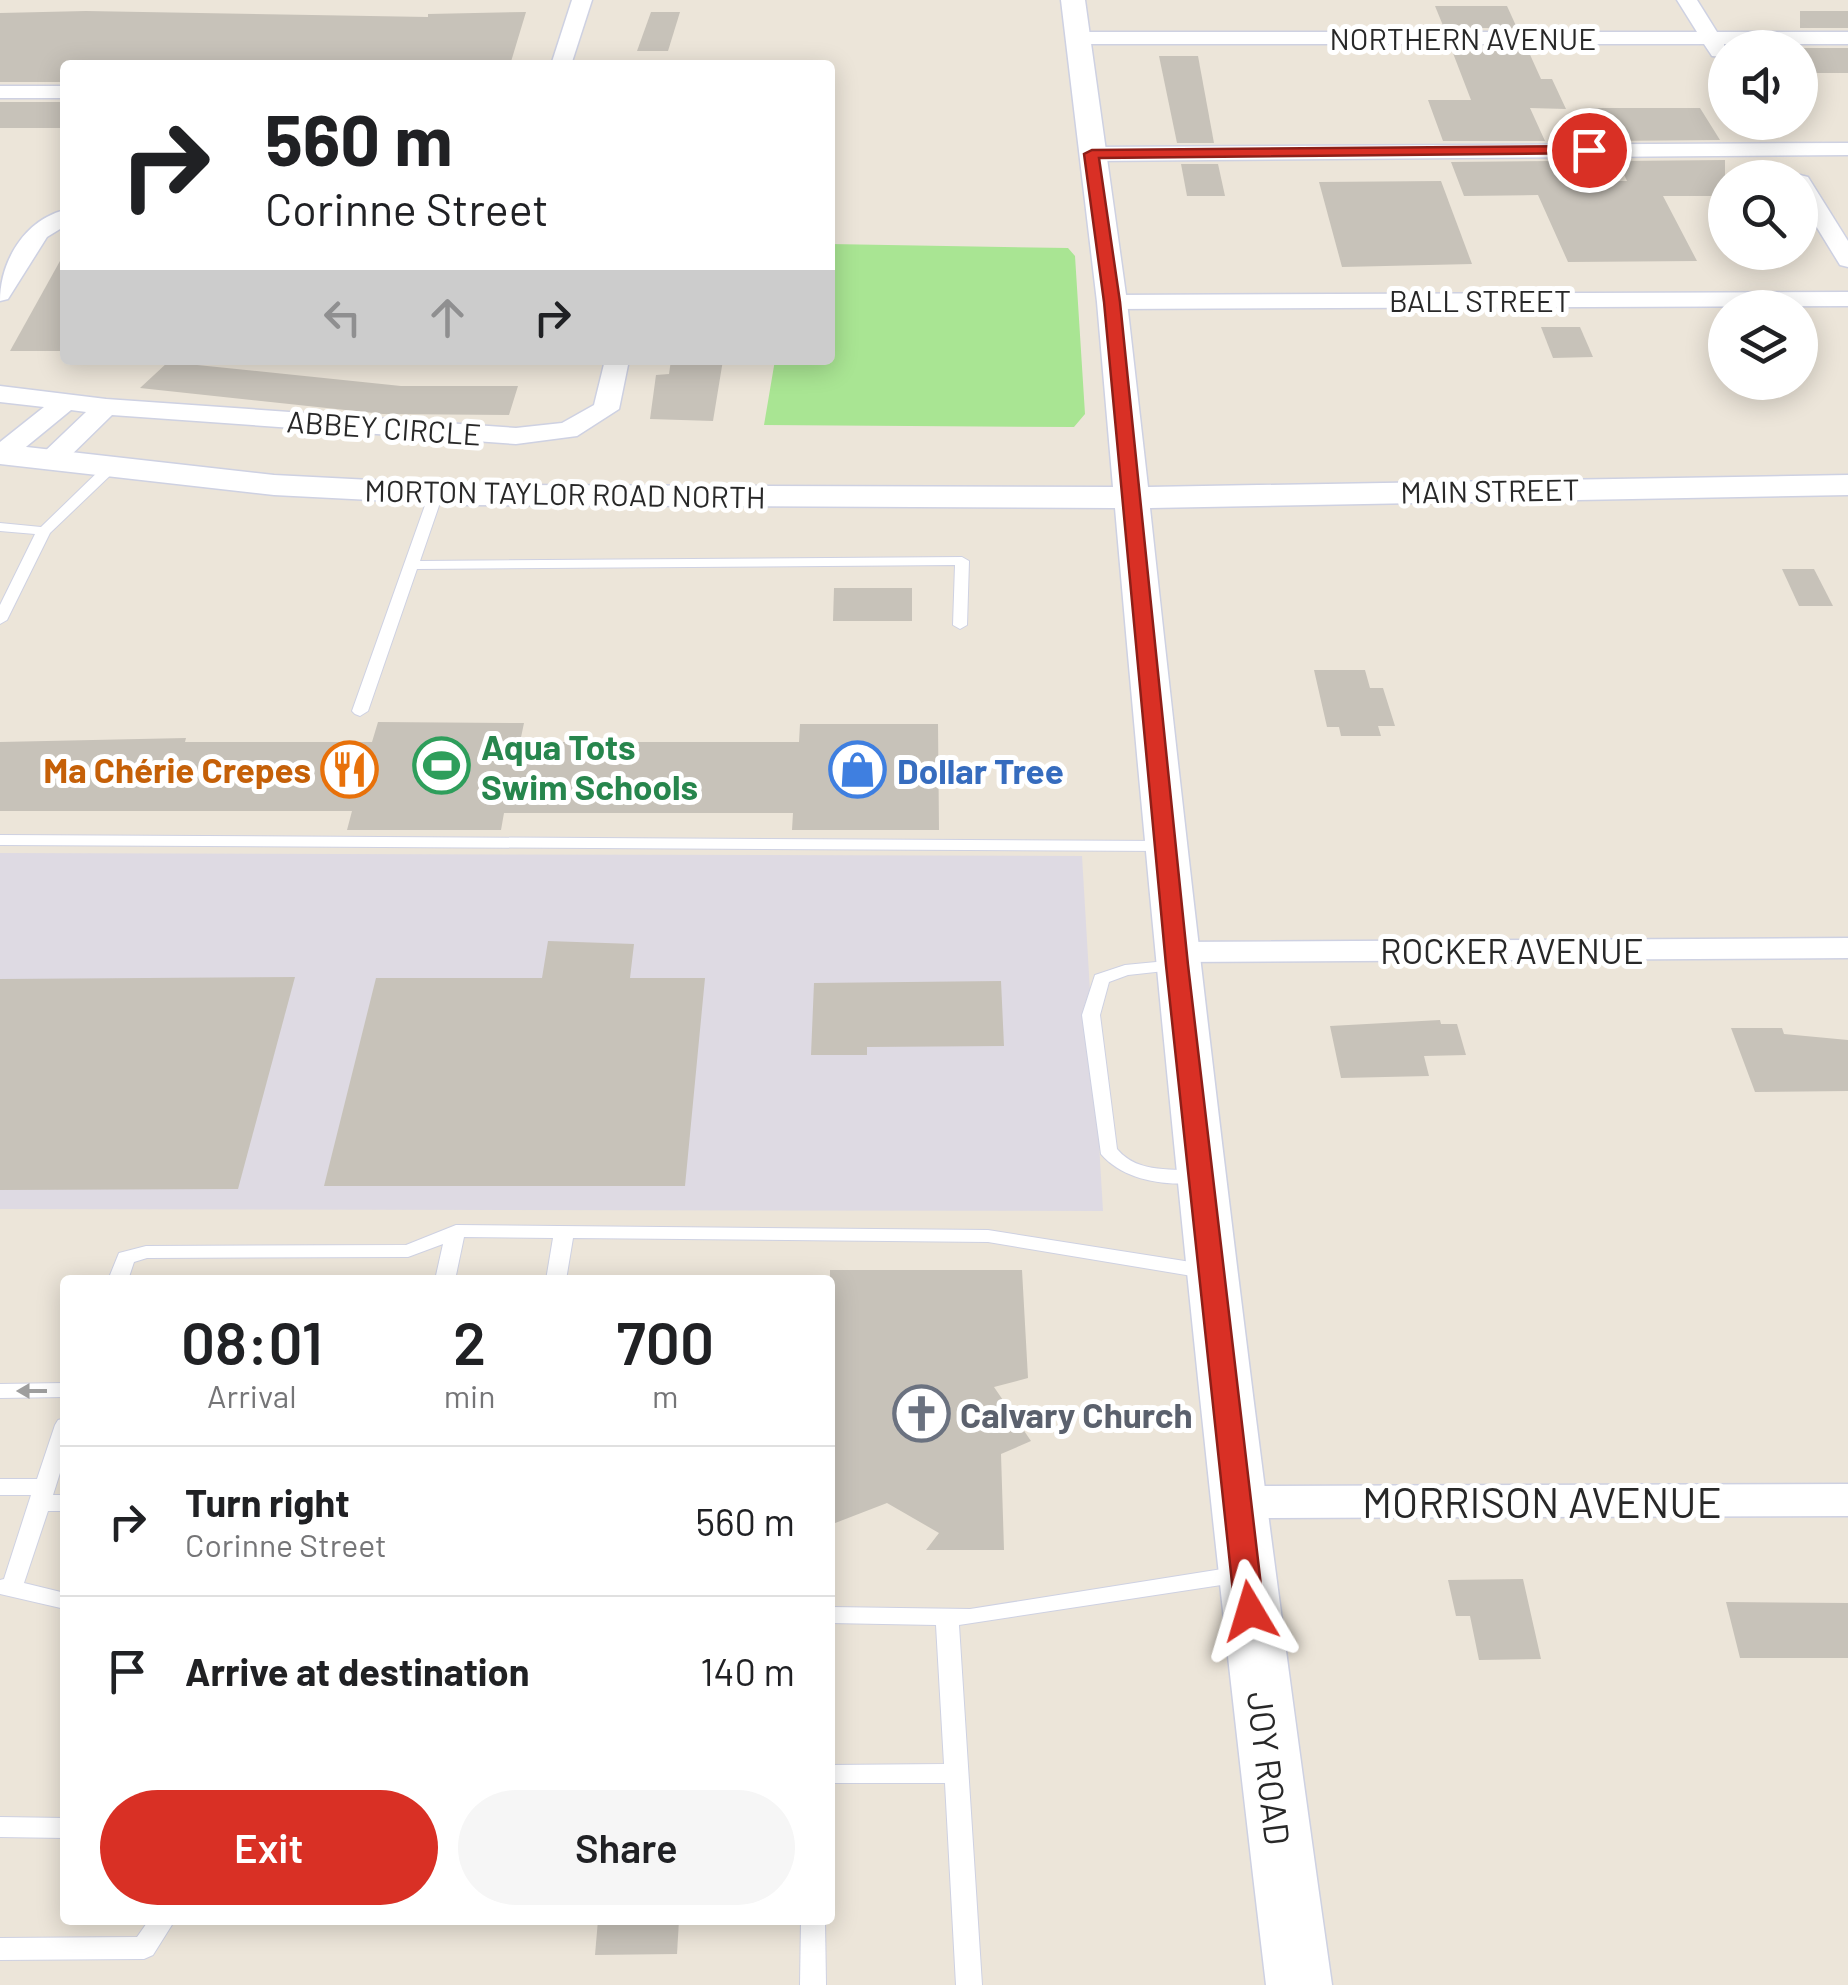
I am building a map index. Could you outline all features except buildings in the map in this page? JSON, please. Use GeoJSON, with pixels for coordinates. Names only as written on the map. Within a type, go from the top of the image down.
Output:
{"type":"FeatureCollection","features":[{"type":"Feature","properties":{"kind":"street"},"geometry":{"type":"LineString","coordinates":[[564,60],[582,0]]}},
{"type":"Feature","properties":{"kind":"street","name":"JOY ROAD"},"geometry":{"type":"LineString","coordinates":[[1073,0],[1112,302],[1176,958],[1245,1574],[1299,1985]]}},
{"type":"Feature","properties":{"kind":"street"},"geometry":{"type":"LineString","coordinates":[[1687,0],[1708,35]]}},
{"type":"Feature","properties":{"kind":"street","name":"NORTHERN AVENUE"},"geometry":{"type":"LineString","coordinates":[[1078,38],[1708,38]]}},
{"type":"Feature","properties":{"kind":"street","name":"NORTHERN AVENUE"},"geometry":{"type":"LineString","coordinates":[[1818,38],[1848,38]]}},
{"type":"Feature","properties":{"kind":"street"},"geometry":{"type":"LineString","coordinates":[[0,92],[60,92]]}},
{"type":"Feature","properties":{"kind":"street"},"geometry":{"type":"LineString","coordinates":[[1775,140],[1787,160]]}},
{"type":"Feature","properties":{"kind":"street"},"geometry":{"type":"LineString","coordinates":[[1092,154],[1848,149]]}},
{"type":"Feature","properties":{"kind":"street"},"geometry":{"type":"LineString","coordinates":[[1818,211],[1848,260]]}},
{"type":"Feature","properties":{"kind":"street"},"geometry":{"type":"LineString","coordinates":[[0,294],[38,232],[60,220]]}},
{"type":"Feature","properties":{"kind":"street","name":"BALL STREET"},"geometry":{"type":"LineString","coordinates":[[1112,302],[1848,299]]}},
{"type":"Feature","properties":{"kind":"street","name":"ABBEY CIRCLE"},"geometry":{"type":"LineString","coordinates":[[0,394],[106,407],[516,436],[568,430],[606,410],[615,365]]}},
{"type":"Feature","properties":{"kind":"street"},"geometry":{"type":"LineString","coordinates":[[0,454],[66,402]]}},
{"type":"Feature","properties":{"kind":"street"},"geometry":{"type":"LineString","coordinates":[[50,460],[106,407]]}},
{"type":"Feature","properties":{"kind":"street","name":"MORTON TAYLOR ROAD NORTH"},"geometry":{"type":"LineString","coordinates":[[0,454],[274,484],[436,494],[1131,498]]}},
{"type":"Feature","properties":{"kind":"street","name":"MAIN STREET"},"geometry":{"type":"LineString","coordinates":[[1131,498],[1848,485]]}},
{"type":"Feature","properties":{"kind":"street","name":"ROCKER AVENUE"},"geometry":{"type":"LineString","coordinates":[[1176,958],[1848,948]]}},
{"type":"Feature","properties":{"kind":"street","name":"MORRISON AVENUE"},"geometry":{"type":"LineString","coordinates":[[1237,1502],[1848,1500]]}},
{"type":"Feature","properties":{"kind":"lane"},"geometry":{"type":"LineString","coordinates":[[0,620],[44,532],[112,466]]}},
{"type":"Feature","properties":{"kind":"lane"},"geometry":{"type":"LineString","coordinates":[[360,711],[436,494]]}},
{"type":"Feature","properties":{"kind":"lane"},"geometry":{"type":"LineString","coordinates":[[0,527],[44,532]]}},
{"type":"Feature","properties":{"kind":"lane"},"geometry":{"type":"LineString","coordinates":[[411,565],[962,561],[960,625]]}},
{"type":"Feature","properties":{"kind":"lane"},"geometry":{"type":"LineString","coordinates":[[0,840],[1165,846]]}},
{"type":"Feature","properties":{"kind":"lane"},"geometry":{"type":"LineString","coordinates":[[1176,958],[1125,970],[1102,980],[1091,1015],[1108,1150],[1116,1162],[1144,1173],[1200,1177]]}},
{"type":"Feature","properties":{"kind":"lane"},"geometry":{"type":"LineString","coordinates":[[120,1275],[126,1258],[146,1252],[408,1251],[456,1231],[988,1236],[1211,1272]]}},
{"type":"Feature","properties":{"kind":"lane"},"geometry":{"type":"LineString","coordinates":[[446,1275],[456,1231]]}},
{"type":"Feature","properties":{"kind":"lane"},"geometry":{"type":"LineString","coordinates":[[557,1275],[564,1232]]}},
{"type":"Feature","properties":{"kind":"lane"},"geometry":{"type":"LineString","coordinates":[[0,1391],[60,1390]]}},
{"type":"Feature","properties":{"kind":"lane"},"geometry":{"type":"LineString","coordinates":[[60,1439],[6,1587],[60,1599]]}},
{"type":"Feature","properties":{"kind":"lane"},"geometry":{"type":"LineString","coordinates":[[0,1487],[60,1501]]}},
{"type":"Feature","properties":{"kind":"lane"},"geometry":{"type":"LineString","coordinates":[[835,1615],[970,1618],[1245,1574]]}},
{"type":"Feature","properties":{"kind":"lane"},"geometry":{"type":"LineString","coordinates":[[947,1617],[969,1985]]}},
{"type":"Feature","properties":{"kind":"lane"},"geometry":{"type":"LineString","coordinates":[[835,1774],[956,1773]]}},
{"type":"Feature","properties":{"kind":"lane"},"geometry":{"type":"LineString","coordinates":[[0,1827],[60,1828]]}},
{"type":"Feature","properties":{"kind":"lane"},"geometry":{"type":"LineString","coordinates":[[0,1949],[144,1948],[160,1925]]}},
{"type":"Feature","properties":{"kind":"lane"},"geometry":{"type":"LineString","coordinates":[[812,1985],[813,1925]]}},
{"type":"Feature","properties":{"kind":"shaded area"},"geometry":{"type":"Polygon","coordinates":[[[0,853],[1082,856],[1103,1211],[0,1209],[0,853]]]}},
{"type":"Feature","properties":{"kind":"green space"},"geometry":{"type":"Polygon","coordinates":[[[835,244],[1068,248],[1075,256],[1085,414],[1074,427],[764,425],[774,365],[835,365],[835,244]]]}},
{"type":"Feature","properties":{"kind":"place","name":"Aqua Tots Swim Schools"},"geometry":{"type":"Point","coordinates":[442,766]}},
{"type":"Feature","properties":{"kind":"place","name":"Ma Chérie Crepes"},"geometry":{"type":"Point","coordinates":[350,769]}},
{"type":"Feature","properties":{"kind":"place","name":"Dollar Tree"},"geometry":{"type":"Point","coordinates":[858,770]}},
{"type":"Feature","properties":{"kind":"place","name":"Calvary Church"},"geometry":{"type":"Point","coordinates":[921,1414]}},
{"type":"Feature","properties":{"kind":"route"},"geometry":{"type":"LineString","coordinates":[[1250,1611],[1177,965],[1112,302],[1092,154],[1589,150]]}}]}
